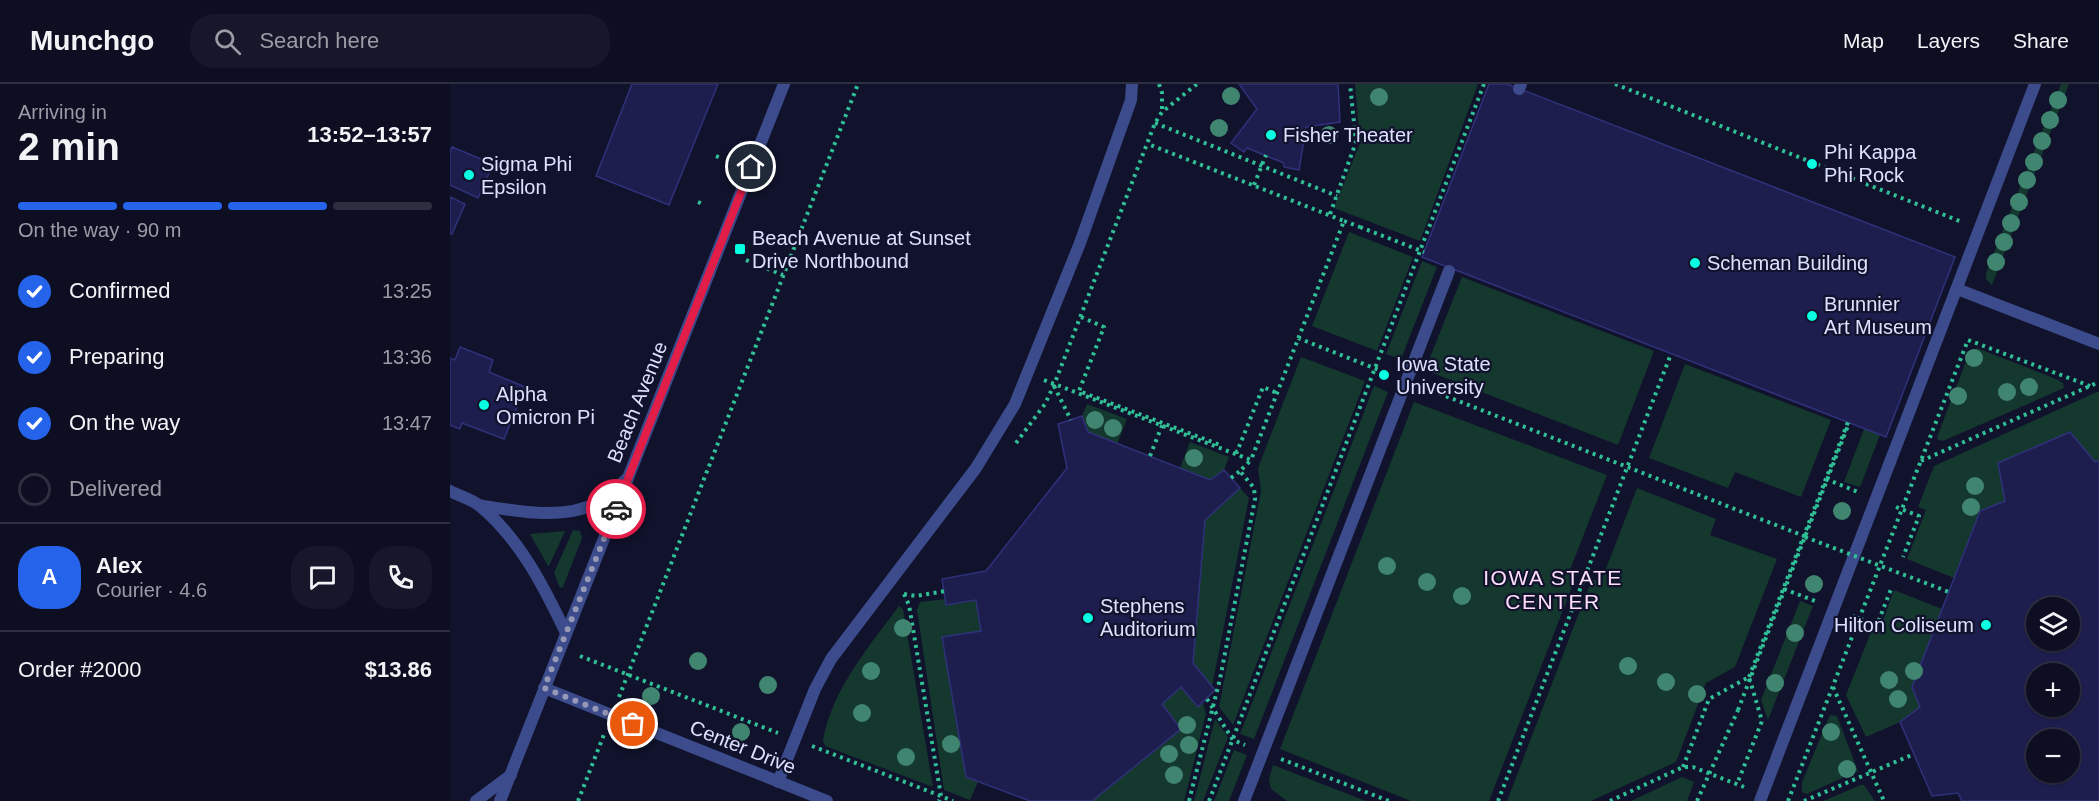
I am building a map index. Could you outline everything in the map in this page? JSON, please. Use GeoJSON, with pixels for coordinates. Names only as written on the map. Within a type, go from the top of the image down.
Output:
{"type":"FeatureCollection","features":[{"type":"Feature","properties":{"kind":"street","name":"Beach Avenue"},"geometry":{"type":"LineString","coordinates":[[500,801],[784,84]]}},
{"type":"Feature","properties":{"kind":"street"},"geometry":{"type":"LineString","coordinates":[[778,782],[815,689],[831,659],[976,468],[1015,404],[1084,232],[1131,100],[1132,84]]}},
{"type":"Feature","properties":{"kind":"street"},"geometry":{"type":"LineString","coordinates":[[1760,801],[2035,84]]}},
{"type":"Feature","properties":{"kind":"street"},"geometry":{"type":"LineString","coordinates":[[1244,801],[1449,272]]}},
{"type":"Feature","properties":{"kind":"street"},"geometry":{"type":"LineString","coordinates":[[1957,290],[2099,344]]}},
{"type":"Feature","properties":{"kind":"street"},"geometry":{"type":"LineString","coordinates":[[450,492],[478,505],[522,512],[576,510],[599,501],[628,478]]}},
{"type":"Feature","properties":{"kind":"street"},"geometry":{"type":"LineString","coordinates":[[478,505],[514,543],[534,569],[566,633]]}},
{"type":"Feature","properties":{"kind":"street","name":"Center Drive"},"geometry":{"type":"LineString","coordinates":[[544,688],[827,801]]}},
{"type":"Feature","properties":{"kind":"street"},"geometry":{"type":"LineString","coordinates":[[476,801],[511,775]]}},
{"type":"Feature","properties":{"kind":"path"},"geometry":{"type":"LineString","coordinates":[[620,693],[858,84]]}},
{"type":"Feature","properties":{"kind":"path"},"geometry":{"type":"LineString","coordinates":[[1159,84],[1162,112],[1197,84]]}},
{"type":"Feature","properties":{"kind":"path"},"geometry":{"type":"LineString","coordinates":[[1330,214],[1356,142],[1350,84]]}},
{"type":"Feature","properties":{"kind":"path"},"geometry":{"type":"LineString","coordinates":[[1209,801],[1377,369],[1484,84]]}},
{"type":"Feature","properties":{"kind":"path"},"geometry":{"type":"LineString","coordinates":[[1614,84],[1980,229]]}},
{"type":"Feature","properties":{"kind":"path"},"geometry":{"type":"LineString","coordinates":[[1155,123],[1337,196]]}},
{"type":"Feature","properties":{"kind":"path"},"geometry":{"type":"LineString","coordinates":[[1148,144],[1424,252]]}},
{"type":"Feature","properties":{"kind":"path"},"geometry":{"type":"LineString","coordinates":[[1254,185],[1266,155]]}},
{"type":"Feature","properties":{"kind":"path"},"geometry":{"type":"LineString","coordinates":[[698,202],[703,204]]}},
{"type":"Feature","properties":{"kind":"path"},"geometry":{"type":"LineString","coordinates":[[1231,478],[1251,460],[1344,221]]}},
{"type":"Feature","properties":{"kind":"path"},"geometry":{"type":"LineString","coordinates":[[746,260],[783,275]]}},
{"type":"Feature","properties":{"kind":"path"},"geometry":{"type":"LineString","coordinates":[[1081,317],[1104,327],[1079,391],[1238,452],[1263,387],[1277,393]]}},
{"type":"Feature","properties":{"kind":"path"},"geometry":{"type":"LineString","coordinates":[[1298,338],[1395,376]]}},
{"type":"Feature","properties":{"kind":"path"},"geometry":{"type":"LineString","coordinates":[[1788,801],[1968,340],[2090,386]]}},
{"type":"Feature","properties":{"kind":"path"},"geometry":{"type":"LineString","coordinates":[[1498,801],[1671,354]]}},
{"type":"Feature","properties":{"kind":"path"},"geometry":{"type":"LineString","coordinates":[[1921,461],[2098,383],[2099,376]]}},
{"type":"Feature","properties":{"kind":"path"},"geometry":{"type":"LineString","coordinates":[[1071,420],[1054,385],[1251,460]]}},
{"type":"Feature","properties":{"kind":"path"},"geometry":{"type":"LineString","coordinates":[[1419,386],[1949,592]]}},
{"type":"Feature","properties":{"kind":"path"},"geometry":{"type":"LineString","coordinates":[[1697,801],[1738,710],[1804,537],[1848,422],[1749,677],[1762,721],[1737,784]]}},
{"type":"Feature","properties":{"kind":"path"},"geometry":{"type":"LineString","coordinates":[[1150,456],[1163,423]]}},
{"type":"Feature","properties":{"kind":"path"},"geometry":{"type":"LineString","coordinates":[[1189,801],[1213,708],[1255,499],[1254,488],[1240,471]]}},
{"type":"Feature","properties":{"kind":"path"},"geometry":{"type":"LineString","coordinates":[[1826,480],[1858,492]]}},
{"type":"Feature","properties":{"kind":"path"},"geometry":{"type":"LineString","coordinates":[[1896,507],[1919,516],[1903,557]]}},
{"type":"Feature","properties":{"kind":"path"},"geometry":{"type":"LineString","coordinates":[[1784,589],[1815,601]]}},
{"type":"Feature","properties":{"kind":"path"},"geometry":{"type":"LineString","coordinates":[[1853,616],[1877,625],[1891,589]]}},
{"type":"Feature","properties":{"kind":"path"},"geometry":{"type":"LineString","coordinates":[[899,590],[909,605],[940,799]]}},
{"type":"Feature","properties":{"kind":"path"},"geometry":{"type":"LineString","coordinates":[[903,594],[916,596],[945,591]]}},
{"type":"Feature","properties":{"kind":"path"},"geometry":{"type":"LineString","coordinates":[[580,656],[779,733]]}},
{"type":"Feature","properties":{"kind":"path"},"geometry":{"type":"LineString","coordinates":[[1683,767],[1709,699],[1749,677]]}},
{"type":"Feature","properties":{"kind":"path"},"geometry":{"type":"LineString","coordinates":[[1833,686],[1884,801]]}},
{"type":"Feature","properties":{"kind":"path"},"geometry":{"type":"LineString","coordinates":[[1206,699],[1233,740],[1250,747]]}},
{"type":"Feature","properties":{"kind":"path"},"geometry":{"type":"LineString","coordinates":[[578,801],[600,745]]}},
{"type":"Feature","properties":{"kind":"path"},"geometry":{"type":"LineString","coordinates":[[811,745],[940,799],[953,801]]}},
{"type":"Feature","properties":{"kind":"path"},"geometry":{"type":"LineString","coordinates":[[1804,801],[1914,754]]}},
{"type":"Feature","properties":{"kind":"path"},"geometry":{"type":"LineString","coordinates":[[1275,757],[1389,801]]}},
{"type":"Feature","properties":{"kind":"path"},"geometry":{"type":"LineString","coordinates":[[1610,801],[1683,767],[1693,767],[1744,787]]}},
{"type":"Feature","properties":{"kind":"green space"},"geometry":{"type":"Polygon","coordinates":[[[1355,84],[1478,84],[1420,241],[1334,208],[1360,143],[1355,84]]]}},
{"type":"Feature","properties":{"kind":"green space"},"geometry":{"type":"Polygon","coordinates":[[[2061,84],[2069,84],[1992,285],[1986,279],[1986,273],[2061,84]]]}},
{"type":"Feature","properties":{"kind":"green space"},"geometry":{"type":"Polygon","coordinates":[[[1349,232],[1413,257],[1377,351],[1312,326],[1349,232]]]}},
{"type":"Feature","properties":{"kind":"green space"},"geometry":{"type":"Polygon","coordinates":[[[1422,261],[1437,267],[1401,359],[1386,354],[1422,261]]]}},
{"type":"Feature","properties":{"kind":"green space"},"geometry":{"type":"Polygon","coordinates":[[[1462,277],[1654,351],[1618,445],[1425,370],[1462,277]]]}},
{"type":"Feature","properties":{"kind":"green space"},"geometry":{"type":"Polygon","coordinates":[[[1977,348],[2056,379],[2063,383],[2064,388],[1943,441],[1938,440],[1937,437],[1968,356],[1977,348]]]}},
{"type":"Feature","properties":{"kind":"green space"},"geometry":{"type":"Polygon","coordinates":[[[1301,357],[1365,381],[1233,725],[1219,707],[1261,491],[1258,468],[1301,357]]]}},
{"type":"Feature","properties":{"kind":"green space"},"geometry":{"type":"Polygon","coordinates":[[[1685,364],[1831,420],[1801,497],[1735,472],[1728,488],[1649,458],[1685,364]]]}},
{"type":"Feature","properties":{"kind":"green space"},"geometry":{"type":"Polygon","coordinates":[[[1374,386],[1388,392],[1254,739],[1240,734],[1374,386]]]}},
{"type":"Feature","properties":{"kind":"green space"},"geometry":{"type":"Polygon","coordinates":[[[2099,391],[2099,460],[2095,462],[2069,432],[1998,463],[2005,501],[1980,511],[1954,578],[1907,559],[1926,510],[1918,507],[1934,466],[2099,391]]]}},
{"type":"Feature","properties":{"kind":"green space"},"geometry":{"type":"Polygon","coordinates":[[[1414,402],[1607,475],[1570,570],[1577,574],[1489,801],[1411,801],[1280,749],[1414,402]]]}},
{"type":"Feature","properties":{"kind":"green space"},"geometry":{"type":"Polygon","coordinates":[[[1087,404],[1127,419],[1117,444],[1088,432],[1082,416],[1087,404]]]}},
{"type":"Feature","properties":{"kind":"green space"},"geometry":{"type":"Polygon","coordinates":[[[1864,429],[1880,435],[1860,487],[1844,482],[1864,429]]]}},
{"type":"Feature","properties":{"kind":"green space"},"geometry":{"type":"Polygon","coordinates":[[[1190,442],[1229,457],[1224,470],[1210,480],[1180,468],[1190,442]]]}},
{"type":"Feature","properties":{"kind":"green space"},"geometry":{"type":"Polygon","coordinates":[[[1240,488],[1249,498],[1212,687],[1193,663],[1205,520],[1240,488]]]}},
{"type":"Feature","properties":{"kind":"green space"},"geometry":{"type":"Polygon","coordinates":[[[1637,488],[1716,519],[1710,535],[1777,559],[1735,667],[1706,683],[1676,762],[1591,801],[1507,801],[1592,579],[1601,582],[1637,488]]]}},
{"type":"Feature","properties":{"kind":"green space"},"geometry":{"type":"Polygon","coordinates":[[[573,530],[580,531],[582,538],[563,587],[560,588],[554,573],[573,530]]]}},
{"type":"Feature","properties":{"kind":"green space"},"geometry":{"type":"Polygon","coordinates":[[[565,531],[549,566],[548,566],[530,534],[565,531]]]}},
{"type":"Feature","properties":{"kind":"green space"},"geometry":{"type":"Polygon","coordinates":[[[1894,590],[1942,609],[1912,687],[1920,707],[1900,722],[1866,737],[1846,695],[1871,632],[1878,634],[1894,590]]]}},
{"type":"Feature","properties":{"kind":"green space"},"geometry":{"type":"Polygon","coordinates":[[[946,599],[976,600],[981,631],[966,777],[978,782],[970,800],[944,790],[917,610],[920,602],[946,599]]]}},
{"type":"Feature","properties":{"kind":"green space"},"geometry":{"type":"Polygon","coordinates":[[[1800,601],[1813,606],[1768,720],[1761,700],[1800,601]]]}},
{"type":"Feature","properties":{"kind":"green space"},"geometry":{"type":"Polygon","coordinates":[[[899,606],[903,609],[933,787],[825,746],[823,740],[828,721],[843,686],[899,606]]]}},
{"type":"Feature","properties":{"kind":"green space"},"geometry":{"type":"Polygon","coordinates":[[[1181,687],[1198,707],[1203,703],[1206,714],[1184,801],[1092,801],[1181,729],[1162,704],[1181,687]]]}},
{"type":"Feature","properties":{"kind":"green space"},"geometry":{"type":"Polygon","coordinates":[[[1830,715],[1837,716],[1858,771],[1807,794],[1802,792],[1802,782],[1830,715]]]}},
{"type":"Feature","properties":{"kind":"green space"},"geometry":{"type":"Polygon","coordinates":[[[1215,719],[1228,737],[1203,801],[1194,801],[1215,719]]]}},
{"type":"Feature","properties":{"kind":"green space"},"geometry":{"type":"Polygon","coordinates":[[[1234,750],[1247,755],[1229,801],[1214,801],[1234,750]]]}},
{"type":"Feature","properties":{"kind":"green space"},"geometry":{"type":"Polygon","coordinates":[[[1273,765],[1366,801],[1287,801],[1271,789],[1269,779],[1273,765]]]}},
{"type":"Feature","properties":{"kind":"green space"},"geometry":{"type":"Polygon","coordinates":[[[1682,777],[1694,782],[1687,801],[1631,801],[1682,777]]]}},
{"type":"Feature","properties":{"kind":"green space"},"geometry":{"type":"Polygon","coordinates":[[[1861,785],[1864,785],[1875,801],[1823,801],[1861,785]]]}},
{"type":"Feature","properties":{"kind":"building"},"geometry":{"type":"Polygon","coordinates":[[[632,84],[718,84],[669,205],[596,176],[632,84]]]}},
{"type":"Feature","properties":{"kind":"building","name":"Fisher Theater"},"geometry":{"type":"Polygon","coordinates":[[[1239,84],[1338,84],[1340,122],[1306,127],[1299,170],[1284,167],[1284,163],[1247,148],[1244,152],[1231,143],[1257,109],[1239,84]]]}},
{"type":"Feature","properties":{"kind":"building","name":"Scheman Building"},"geometry":{"type":"Polygon","coordinates":[[[1489,84],[1507,84],[1955,257],[1886,437],[1422,257],[1489,84]]]}},
{"type":"Feature","properties":{"kind":"building","name":"Sigma Phi Epsilon"},"geometry":{"type":"Polygon","coordinates":[[[452,147],[493,164],[478,198],[450,185],[452,147]]]}},
{"type":"Feature","properties":{"kind":"building","name":"Sigma Phi Epsilon"},"geometry":{"type":"Polygon","coordinates":[[[450,197],[465,204],[452,234],[450,234],[450,197]]]}},
{"type":"Feature","properties":{"kind":"building","name":"Alpha Omicron Pi"},"geometry":{"type":"Polygon","coordinates":[[[460,347],[493,360],[489,372],[525,387],[504,439],[462,423],[460,429],[450,425],[450,358],[455,360],[460,347]]]}},
{"type":"Feature","properties":{"kind":"building","name":"Stephens Auditorium"},"geometry":{"type":"Polygon","coordinates":[[[1082,416],[1088,432],[1210,480],[1224,470],[1240,488],[1205,520],[1193,663],[1215,690],[1198,707],[1181,687],[1162,704],[1181,729],[1092,801],[1030,801],[966,777],[942,637],[981,631],[976,600],[946,605],[942,579],[986,571],[1067,468],[1058,424],[1082,416]]]}},
{"type":"Feature","properties":{"kind":"building","name":"Hilton Coliseum"},"geometry":{"type":"Polygon","coordinates":[[[2070,432],[2095,462],[2099,460],[2099,801],[1962,801],[1958,793],[1932,796],[1900,722],[1920,707],[1912,687],[1980,511],[2005,501],[1998,463],[2070,432]]]}},
{"type":"Feature","properties":{"kind":"way so far"},"geometry":{"type":"LineString","coordinates":[[616,509],[544,688],[633,724]]}},
{"type":"Feature","properties":{"kind":"place","name":"Fisher Theater"},"geometry":{"type":"Point","coordinates":[1271,135]}},
{"type":"Feature","properties":{"kind":"place","name":"Phi Kappa Phi Rock"},"geometry":{"type":"Point","coordinates":[1812,164]}},
{"type":"Feature","properties":{"kind":"place","name":"Sigma Phi Epsilon"},"geometry":{"type":"Point","coordinates":[469,175]}},
{"type":"Feature","properties":{"kind":"place","name":"Beach Avenue at Sunset Drive Northbound"},"geometry":{"type":"Point","coordinates":[740,249]}},
{"type":"Feature","properties":{"kind":"place","name":"Scheman Building"},"geometry":{"type":"Point","coordinates":[1695,263]}},
{"type":"Feature","properties":{"kind":"place","name":"Brunnier Art Museum"},"geometry":{"type":"Point","coordinates":[1812,316]}},
{"type":"Feature","properties":{"kind":"place","name":"Iowa State University"},"geometry":{"type":"Point","coordinates":[1384,375]}},
{"type":"Feature","properties":{"kind":"place","name":"Alpha Omicron Pi"},"geometry":{"type":"Point","coordinates":[484,405]}},
{"type":"Feature","properties":{"kind":"place","name":"Stephens Auditorium"},"geometry":{"type":"Point","coordinates":[1088,618]}},
{"type":"Feature","properties":{"kind":"place","name":"Hilton Coliseum"},"geometry":{"type":"Point","coordinates":[1986,625]}},
{"type":"Feature","properties":{"kind":"district","name":"IOWA STATE CENTER"},"geometry":{"type":"Point","coordinates":[1553,590]}},
{"type":"Feature","properties":{"kind":"route"},"geometry":{"type":"LineString","coordinates":[[616,509],[751,167]]}}]}
